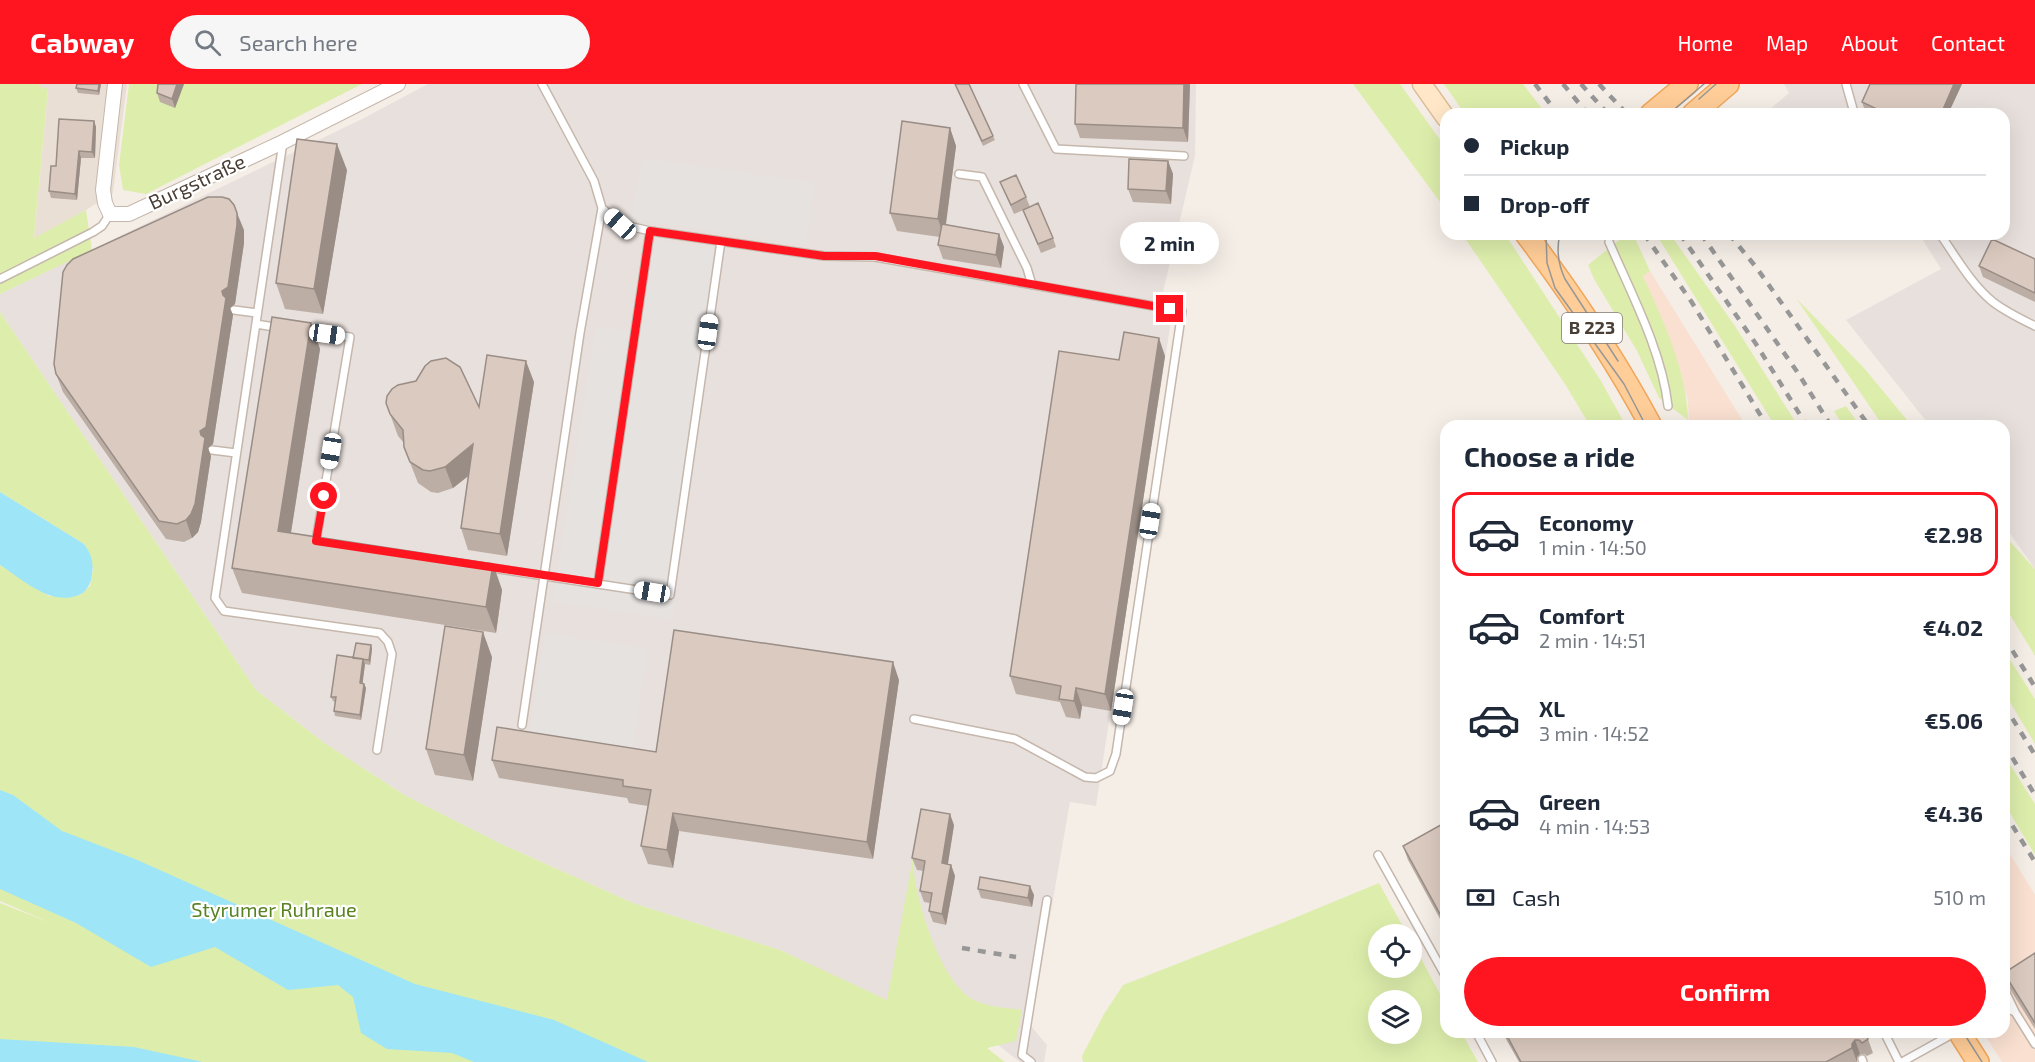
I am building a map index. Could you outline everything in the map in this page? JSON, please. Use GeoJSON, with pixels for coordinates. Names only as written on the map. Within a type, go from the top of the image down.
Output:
{"type":"FeatureCollection","features":[{"type":"Feature","properties":{"kind":"main road"},"geometry":{"type":"LineString","coordinates":[[1422,84],[1440,110]]}},
{"type":"Feature","properties":{"kind":"main road"},"geometry":{"type":"LineString","coordinates":[[1659,108],[1687,84]]}},
{"type":"Feature","properties":{"kind":"main road"},"geometry":{"type":"LineString","coordinates":[[1700,108],[1728,84]]}},
{"type":"Feature","properties":{"kind":"main road","name":"B 223"},"geometry":{"type":"LineString","coordinates":[[1537,240],[1648,420]]}},
{"type":"Feature","properties":{"kind":"main road"},"geometry":{"type":"LineString","coordinates":[[1961,1038],[1972,1058]]}},
{"type":"Feature","properties":{"kind":"street"},"geometry":{"type":"LineString","coordinates":[[111,214],[105,203],[104,190],[115,84]]}},
{"type":"Feature","properties":{"kind":"street","name":"Burgstraße"},"geometry":{"type":"LineString","coordinates":[[111,214],[129,214],[283,142],[398,84]]}},
{"type":"Feature","properties":{"kind":"lane"},"geometry":{"type":"LineString","coordinates":[[522,725],[580,333],[602,208],[594,181],[542,84]]}},
{"type":"Feature","properties":{"kind":"lane"},"geometry":{"type":"LineString","coordinates":[[1023,84],[1056,149],[1184,156]]}},
{"type":"Feature","properties":{"kind":"lane"},"geometry":{"type":"LineString","coordinates":[[1846,84],[1852,108]]}},
{"type":"Feature","properties":{"kind":"lane"},"geometry":{"type":"LineString","coordinates":[[283,142],[215,598],[224,611],[380,633],[388,642],[392,654],[377,750]]}},
{"type":"Feature","properties":{"kind":"lane"},"geometry":{"type":"LineString","coordinates":[[959,174],[982,177],[1027,268],[1032,285]]}},
{"type":"Feature","properties":{"kind":"lane"},"geometry":{"type":"LineString","coordinates":[[602,208],[620,224],[650,231],[824,256],[875,256],[1182,311],[1113,765],[1110,771],[1101,777],[1085,777],[1015,739],[914,719]]}},
{"type":"Feature","properties":{"kind":"lane"},"geometry":{"type":"LineString","coordinates":[[0,279],[93,232],[102,226],[111,214]]}},
{"type":"Feature","properties":{"kind":"lane"},"geometry":{"type":"LineString","coordinates":[[598,583],[650,231]]}},
{"type":"Feature","properties":{"kind":"lane"},"geometry":{"type":"LineString","coordinates":[[1944,240],[1973,281],[1992,301],[2035,326]]}},
{"type":"Feature","properties":{"kind":"lane"},"geometry":{"type":"LineString","coordinates":[[482,567],[670,595],[721,241]]}},
{"type":"Feature","properties":{"kind":"lane"},"geometry":{"type":"LineString","coordinates":[[1609,242],[1657,356],[1666,387],[1668,406]]}},
{"type":"Feature","properties":{"kind":"lane"},"geometry":{"type":"LineString","coordinates":[[234,310],[257,313]]}},
{"type":"Feature","properties":{"kind":"lane"},"geometry":{"type":"LineString","coordinates":[[256,324],[291,329]]}},
{"type":"Feature","properties":{"kind":"lane"},"geometry":{"type":"LineString","coordinates":[[303,331],[350,337],[316,541],[327,543]]}},
{"type":"Feature","properties":{"kind":"lane"},"geometry":{"type":"LineString","coordinates":[[212,450],[236,453]]}},
{"type":"Feature","properties":{"kind":"lane"},"geometry":{"type":"LineString","coordinates":[[1378,855],[1440,966]]}},
{"type":"Feature","properties":{"kind":"lane"},"geometry":{"type":"LineString","coordinates":[[1031,1062],[1022,1054],[1047,900]]}},
{"type":"Feature","properties":{"kind":"lane"},"geometry":{"type":"LineString","coordinates":[[2010,1001],[2035,1044]]}},
{"type":"Feature","properties":{"kind":"lane"},"geometry":{"type":"LineString","coordinates":[[2010,1010],[2015,1012]]}},
{"type":"Feature","properties":{"kind":"lane"},"geometry":{"type":"LineString","coordinates":[[1479,1038],[1492,1062]]}},
{"type":"Feature","properties":{"kind":"lane"},"geometry":{"type":"LineString","coordinates":[[1887,1038],[1900,1062],[1946,1038]]}},
{"type":"Feature","properties":{"kind":"shaded area"},"geometry":{"type":"Polygon","coordinates":[[[40,84],[127,84],[113,193],[34,239],[48,90],[39,87],[40,84]]]}},
{"type":"Feature","properties":{"kind":"shaded area"},"geometry":{"type":"Polygon","coordinates":[[[428,84],[1196,84],[1195,156],[1163,292],[1173,308],[1096,806],[1070,802],[1031,1026],[1047,1045],[1044,1062],[1020,1062],[998,1045],[986,1048],[780,950],[633,903],[499,843],[406,796],[323,742],[256,690],[0,312],[0,294],[362,119],[428,84]]]}},
{"type":"Feature","properties":{"kind":"shaded area"},"geometry":{"type":"Polygon","coordinates":[[[1784,84],[2035,84],[2035,569],[2010,534],[2010,420],[1925,420],[1846,320],[1941,269],[1923,240],[2010,240],[2010,108],[1771,108],[1789,93],[1784,84]]]}},
{"type":"Feature","properties":{"kind":"shaded area"},"geometry":{"type":"Polygon","coordinates":[[[642,158],[815,183],[805,245],[632,219],[642,158]]]}},
{"type":"Feature","properties":{"kind":"shaded area"},"geometry":{"type":"Polygon","coordinates":[[[646,239],[725,251],[672,619],[553,601],[596,327],[632,332],[646,239]]]}},
{"type":"Feature","properties":{"kind":"shaded area"},"geometry":{"type":"Polygon","coordinates":[[[1650,271],[1742,420],[1689,420],[1688,401],[1677,361],[1643,275],[1650,271]]]}},
{"type":"Feature","properties":{"kind":"shaded area"},"geometry":{"type":"Polygon","coordinates":[[[545,633],[647,649],[632,754],[530,738],[545,633]]]}},
{"type":"Feature","properties":{"kind":"shaded area"},"geometry":{"type":"Polygon","coordinates":[[[2010,854],[2035,895],[2035,1062],[2002,1062],[1987,1038],[2010,1038],[2010,854]]]}},
{"type":"Feature","properties":{"kind":"green space"},"geometry":{"type":"Polygon","coordinates":[[[0,84],[40,84],[40,87],[48,89],[34,238],[86,210],[92,250],[0,294],[0,84]]]}},
{"type":"Feature","properties":{"kind":"green space"},"geometry":{"type":"Polygon","coordinates":[[[129,84],[362,84],[146,194],[123,190],[119,165],[129,84]]]}},
{"type":"Feature","properties":{"kind":"green space"},"geometry":{"type":"Polygon","coordinates":[[[1353,84],[1400,84],[1440,140],[1440,202],[1353,84]]]}},
{"type":"Feature","properties":{"kind":"green space"},"geometry":{"type":"Polygon","coordinates":[[[1444,84],[1523,84],[1541,108],[1461,108],[1444,84]]]}},
{"type":"Feature","properties":{"kind":"green space"},"geometry":{"type":"Polygon","coordinates":[[[1466,240],[1509,240],[1601,381],[1623,420],[1586,420],[1565,384],[1466,240]]]}},
{"type":"Feature","properties":{"kind":"green space"},"geometry":{"type":"Polygon","coordinates":[[[1619,240],[1636,240],[1650,271],[1643,276],[1666,328],[1679,365],[1687,402],[1688,420],[1659,398],[1637,351],[1588,265],[1619,240]]]}},
{"type":"Feature","properties":{"kind":"green space"},"geometry":{"type":"Polygon","coordinates":[[[1660,240],[1674,240],[1735,326],[1794,420],[1771,420],[1660,240]]]}},
{"type":"Feature","properties":{"kind":"green space"},"geometry":{"type":"Polygon","coordinates":[[[1796,298],[1864,368],[1907,420],[1879,420],[1796,298]]]}},
{"type":"Feature","properties":{"kind":"green space","name":"Styrumer Ruhraue"},"geometry":{"type":"Polygon","coordinates":[[[0,312],[256,690],[323,742],[406,796],[499,843],[633,903],[780,950],[887,1000],[913,857],[923,914],[940,959],[951,978],[963,992],[976,1001],[992,1006],[1022,1010],[1016,1041],[987,1048],[1005,1062],[0,1062],[0,903],[51,923],[0,901],[0,565],[49,596],[80,595],[90,586],[93,569],[84,544],[0,492],[0,312]]]}},
{"type":"Feature","properties":{"kind":"green space"},"geometry":{"type":"Polygon","coordinates":[[[1846,406],[1856,420],[1839,420],[1834,411],[1846,406]]]}},
{"type":"Feature","properties":{"kind":"green space"},"geometry":{"type":"Polygon","coordinates":[[[2010,542],[2035,569],[2035,656],[2010,615],[2010,542]]]}},
{"type":"Feature","properties":{"kind":"green space"},"geometry":{"type":"Polygon","coordinates":[[[2010,659],[2035,699],[2035,744],[2010,702],[2010,659]]]}},
{"type":"Feature","properties":{"kind":"green space"},"geometry":{"type":"Polygon","coordinates":[[[2010,764],[2035,804],[2035,855],[2010,813],[2010,764]]]}},
{"type":"Feature","properties":{"kind":"green space"},"geometry":{"type":"Polygon","coordinates":[[[1379,883],[1402,924],[1368,924],[1368,978],[1422,978],[1422,961],[1440,994],[1440,1038],[1464,1038],[1478,1062],[1083,1062],[1082,1056],[1104,1014],[1123,985],[1379,883]]]}},
{"type":"Feature","properties":{"kind":"water"},"geometry":{"type":"Polygon","coordinates":[[[0,492],[84,544],[91,557],[92,565],[91,580],[84,592],[66,598],[46,594],[0,565],[0,492]]]}},
{"type":"Feature","properties":{"kind":"water"},"geometry":{"type":"Polygon","coordinates":[[[0,790],[13,795],[62,831],[135,859],[415,984],[554,1020],[648,1062],[474,1062],[452,1053],[387,1049],[361,1033],[353,997],[338,985],[288,990],[215,947],[151,967],[76,923],[0,889],[0,790]]]}},
{"type":"Feature","properties":{"kind":"water"},"geometry":{"type":"Polygon","coordinates":[[[0,1039],[134,1047],[203,1062],[0,1062],[0,1039]]]}},
{"type":"Feature","properties":{"kind":"building"},"geometry":{"type":"Polygon","coordinates":[[[77,84],[99,84],[98,91],[76,88],[77,84]]]}},
{"type":"Feature","properties":{"kind":"building"},"geometry":{"type":"Polygon","coordinates":[[[158,84],[177,84],[172,99],[157,93],[158,84]]]}},
{"type":"Feature","properties":{"kind":"building"},"geometry":{"type":"Polygon","coordinates":[[[955,84],[969,84],[993,136],[982,141],[955,84]]]}},
{"type":"Feature","properties":{"kind":"building"},"geometry":{"type":"Polygon","coordinates":[[[1076,84],[1184,84],[1183,128],[1075,124],[1076,84]]]}},
{"type":"Feature","properties":{"kind":"building"},"geometry":{"type":"Polygon","coordinates":[[[1870,84],[1954,84],[1944,108],[1874,108],[1862,102],[1870,84]]]}},
{"type":"Feature","properties":{"kind":"building"},"geometry":{"type":"Polygon","coordinates":[[[59,119],[94,121],[92,152],[79,151],[75,194],[49,191],[51,166],[56,166],[59,119]]]}},
{"type":"Feature","properties":{"kind":"building"},"geometry":{"type":"Polygon","coordinates":[[[902,121],[950,128],[938,219],[890,213],[902,121]]]}},
{"type":"Feature","properties":{"kind":"building"},"geometry":{"type":"Polygon","coordinates":[[[297,139],[337,144],[314,289],[276,283],[297,139]]]}},
{"type":"Feature","properties":{"kind":"building"},"geometry":{"type":"Polygon","coordinates":[[[1129,159],[1168,161],[1166,191],[1128,189],[1129,159]]]}},
{"type":"Feature","properties":{"kind":"building"},"geometry":{"type":"Polygon","coordinates":[[[1016,175],[1026,197],[1011,205],[1000,182],[1016,175]]]}},
{"type":"Feature","properties":{"kind":"building"},"geometry":{"type":"Polygon","coordinates":[[[208,197],[229,199],[237,213],[237,225],[228,287],[222,291],[226,298],[206,427],[200,431],[205,438],[195,504],[186,520],[177,524],[159,521],[56,374],[54,364],[63,272],[67,265],[73,259],[208,197]]]}},
{"type":"Feature","properties":{"kind":"building"},"geometry":{"type":"Polygon","coordinates":[[[1038,203],[1053,238],[1038,244],[1023,210],[1038,203]]]}},
{"type":"Feature","properties":{"kind":"building"},"geometry":{"type":"Polygon","coordinates":[[[942,224],[999,234],[996,255],[938,245],[942,224]]]}},
{"type":"Feature","properties":{"kind":"building"},"geometry":{"type":"Polygon","coordinates":[[[1992,240],[2035,259],[2035,293],[1979,266],[1992,240]]]}},
{"type":"Feature","properties":{"kind":"building"},"geometry":{"type":"Polygon","coordinates":[[[272,317],[311,323],[278,531],[493,564],[486,607],[232,568],[272,317]]]}},
{"type":"Feature","properties":{"kind":"building"},"geometry":{"type":"Polygon","coordinates":[[[1124,332],[1159,338],[1105,694],[1076,688],[1074,701],[1059,699],[1061,686],[1010,676],[1059,351],[1119,360],[1124,332]]]}},
{"type":"Feature","properties":{"kind":"building"},"geometry":{"type":"Polygon","coordinates":[[[487,355],[526,361],[500,534],[461,528],[473,444],[445,467],[430,471],[423,470],[410,462],[404,447],[403,430],[390,414],[386,403],[387,396],[392,389],[398,385],[416,381],[431,361],[446,358],[460,367],[479,407],[487,355]]]}},
{"type":"Feature","properties":{"kind":"building"},"geometry":{"type":"Polygon","coordinates":[[[445,626],[483,632],[464,755],[426,749],[445,626]]]}},
{"type":"Feature","properties":{"kind":"building"},"geometry":{"type":"Polygon","coordinates":[[[674,630],[893,662],[867,842],[673,813],[667,850],[641,846],[651,790],[623,786],[623,780],[492,760],[497,727],[656,752],[674,630]]]}},
{"type":"Feature","properties":{"kind":"building"},"geometry":{"type":"Polygon","coordinates":[[[356,643],[371,645],[369,660],[353,658],[356,643]]]}},
{"type":"Feature","properties":{"kind":"building"},"geometry":{"type":"Polygon","coordinates":[[[337,655],[363,659],[360,683],[364,684],[360,715],[334,711],[336,697],[331,697],[337,655]]]}},
{"type":"Feature","properties":{"kind":"building"},"geometry":{"type":"Polygon","coordinates":[[[921,809],[950,814],[942,863],[951,865],[942,914],[929,911],[932,893],[920,891],[925,861],[912,858],[921,809]]]}},
{"type":"Feature","properties":{"kind":"building"},"geometry":{"type":"Polygon","coordinates":[[[1440,825],[1440,914],[1403,846],[1440,825]]]}},
{"type":"Feature","properties":{"kind":"building"},"geometry":{"type":"Polygon","coordinates":[[[980,877],[1030,886],[1028,898],[978,889],[980,877]]]}},
{"type":"Feature","properties":{"kind":"building"},"geometry":{"type":"Polygon","coordinates":[[[2035,953],[2035,1023],[2010,983],[2010,969],[2035,953]]]}},
{"type":"Feature","properties":{"kind":"building"},"geometry":{"type":"Polygon","coordinates":[[[1508,1038],[1868,1039],[1862,1043],[1855,1040],[1852,1048],[1826,1062],[1521,1062],[1508,1038]]]}},
{"type":"Feature","properties":{"kind":"tram line"},"geometry":{"type":"LineString","coordinates":[[1676,108],[1704,84]]}},
{"type":"Feature","properties":{"kind":"tram line"},"geometry":{"type":"LineString","coordinates":[[1699,99],[1716,84]]}},
{"type":"Feature","properties":{"kind":"tram line"},"geometry":{"type":"LineString","coordinates":[[1546,240],[1547,263],[1555,288],[1624,384],[1643,420]]}},
{"type":"Feature","properties":{"kind":"tram line"},"geometry":{"type":"LineString","coordinates":[[1559,240],[1558,257],[1565,279],[1618,361]]}},
{"type":"Feature","properties":{"kind":"tram line"},"geometry":{"type":"LineString","coordinates":[[1967,1038],[1982,1062]]}},
{"type":"Feature","properties":{"kind":"railway"},"geometry":{"type":"LineString","coordinates":[[1535,84],[1553,108]]}},
{"type":"Feature","properties":{"kind":"railway"},"geometry":{"type":"LineString","coordinates":[[1563,84],[1583,108]]}},
{"type":"Feature","properties":{"kind":"railway"},"geometry":{"type":"LineString","coordinates":[[1581,84],[1603,108]]}},
{"type":"Feature","properties":{"kind":"railway"},"geometry":{"type":"LineString","coordinates":[[1599,84],[1621,108]]}},
{"type":"Feature","properties":{"kind":"railway"},"geometry":{"type":"LineString","coordinates":[[1648,240],[1691,301],[1763,420]]}},
{"type":"Feature","properties":{"kind":"railway"},"geometry":{"type":"LineString","coordinates":[[1684,240],[1756,344],[1803,420]]}},
{"type":"Feature","properties":{"kind":"railway"},"geometry":{"type":"LineString","coordinates":[[1705,240],[1798,373],[1827,420]]}},
{"type":"Feature","properties":{"kind":"railway"},"geometry":{"type":"LineString","coordinates":[[1734,240],[1756,267],[1865,420]]}},
{"type":"Feature","properties":{"kind":"railway"},"geometry":{"type":"LineString","coordinates":[[2010,647],[2035,687]]}},
{"type":"Feature","properties":{"kind":"railway"},"geometry":{"type":"LineString","coordinates":[[2010,715],[2035,755]]}},
{"type":"Feature","properties":{"kind":"railway"},"geometry":{"type":"LineString","coordinates":[[2010,754],[2035,795]]}},
{"type":"Feature","properties":{"kind":"railway"},"geometry":{"type":"LineString","coordinates":[[2010,822],[2035,862]]}},
{"type":"Feature","properties":{"kind":"railway"},"geometry":{"type":"LineString","coordinates":[[962,948],[1016,957]]}},
{"type":"Feature","properties":{"kind":"route"},"geometry":{"type":"LineString","coordinates":[[324,496],[316,541],[598,583],[650,231],[824,256],[875,256],[1170,309]]}}]}
